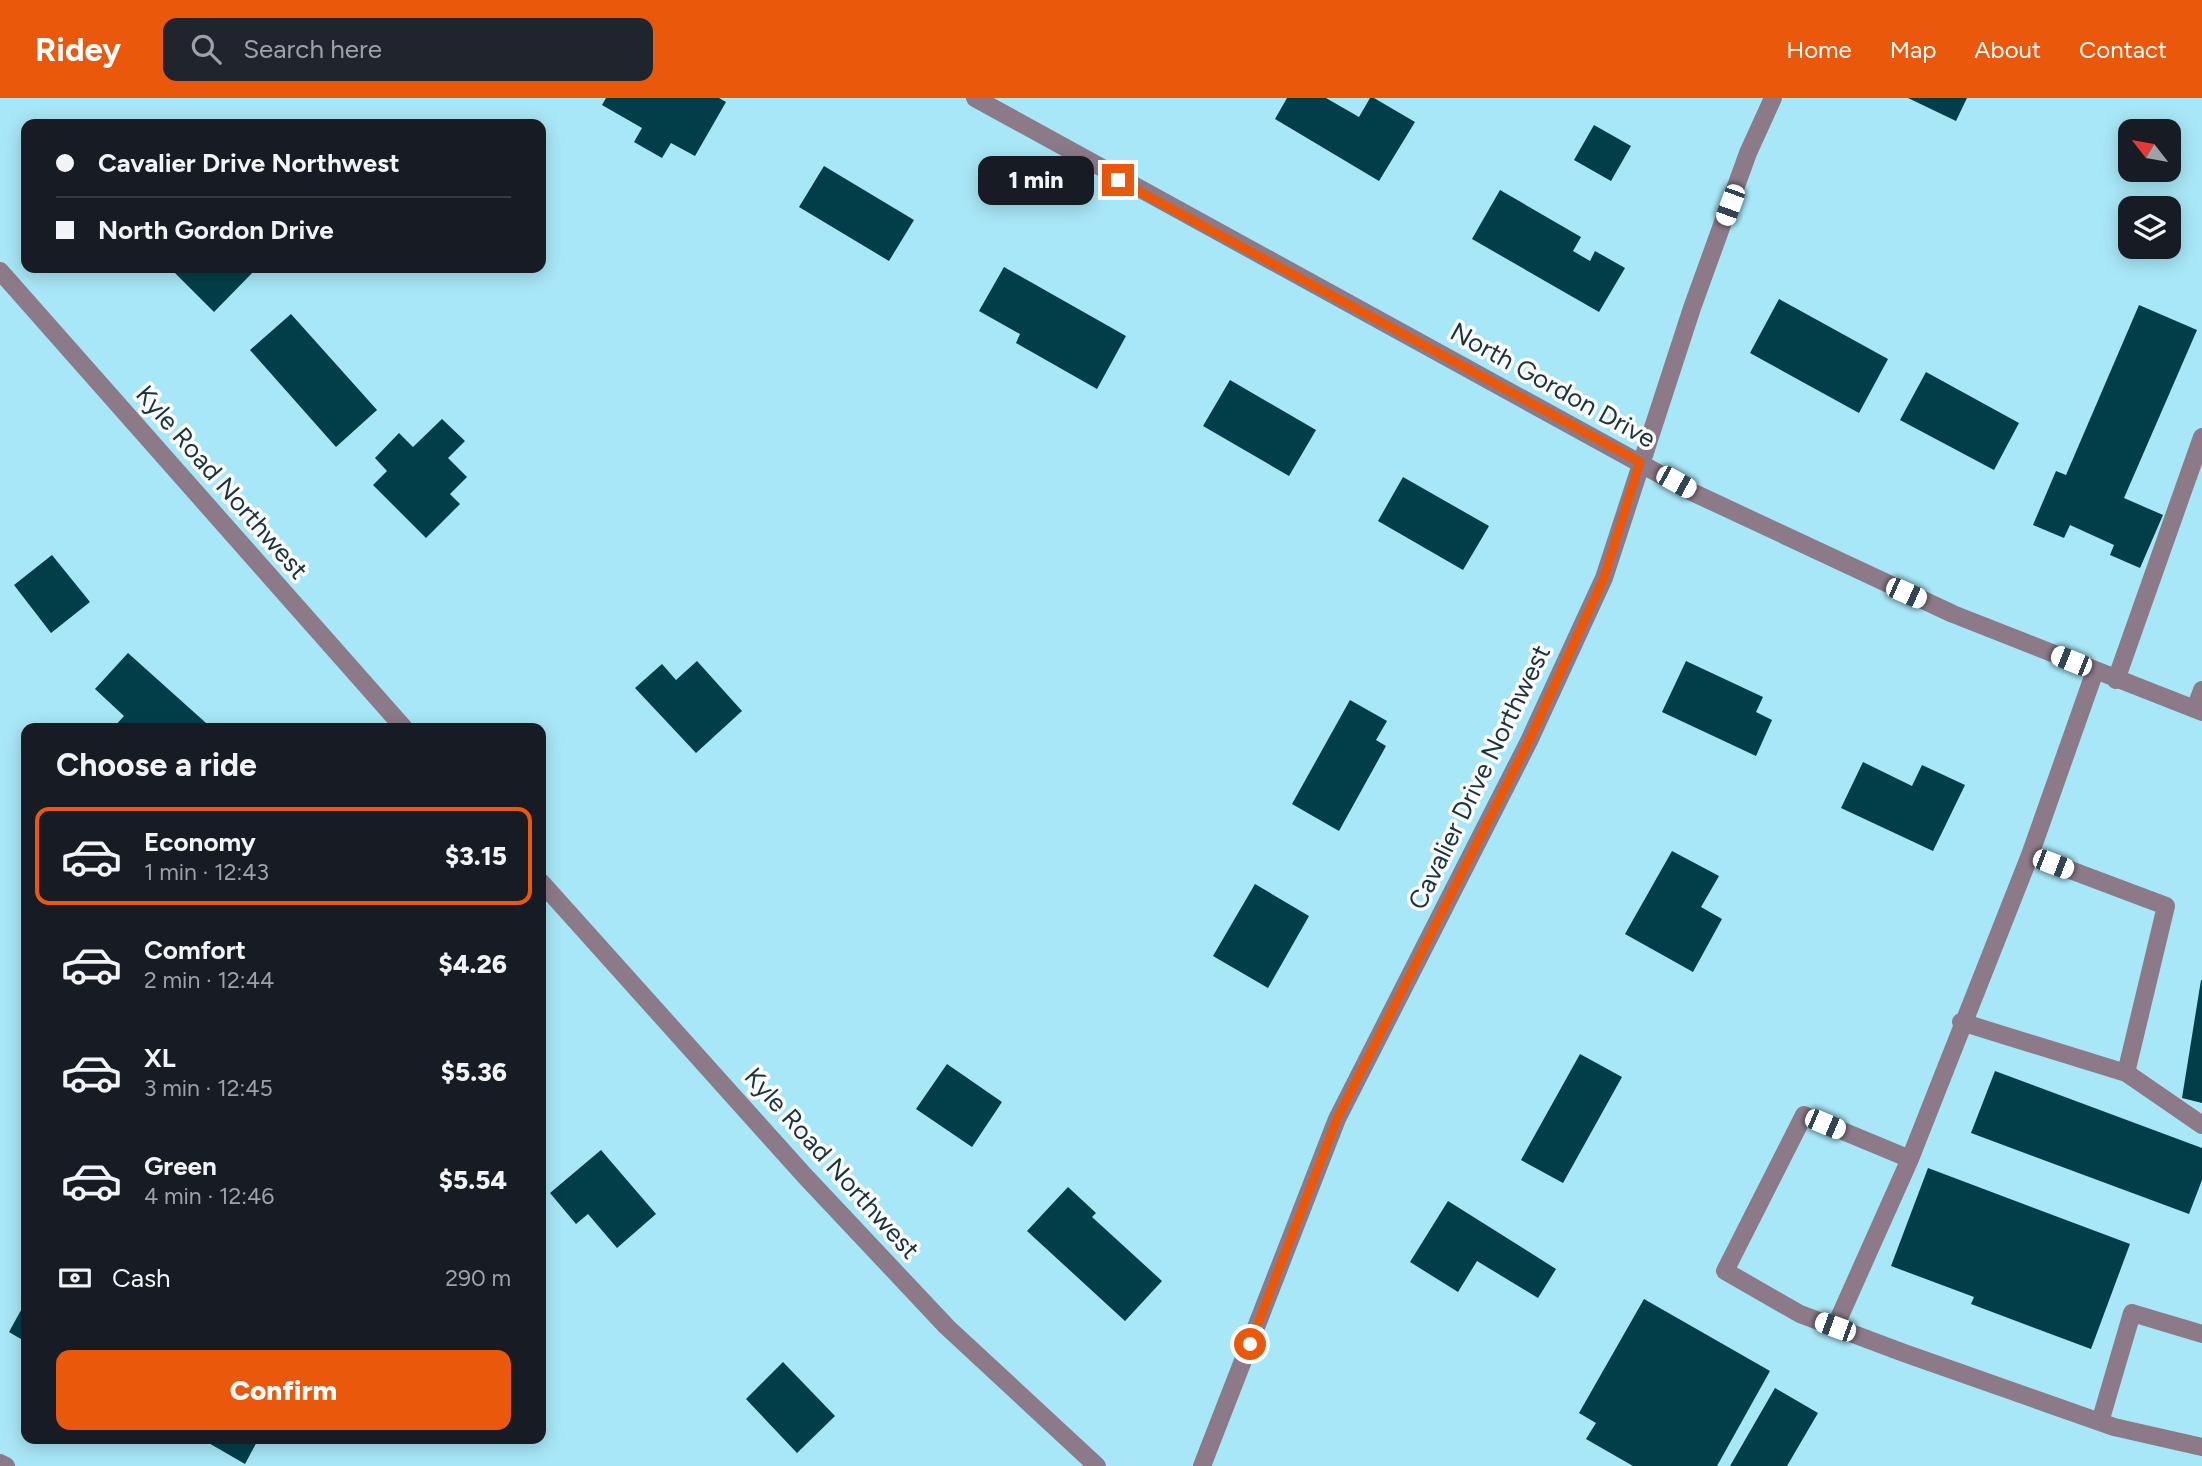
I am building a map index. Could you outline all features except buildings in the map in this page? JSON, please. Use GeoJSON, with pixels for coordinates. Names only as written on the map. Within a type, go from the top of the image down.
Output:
{"type":"FeatureCollection","features":[{"type":"Feature","properties":{"kind":"street","name":"North Gordon Drive"},"geometry":{"type":"LineString","coordinates":[[975,98],[1130,186],[1640,462],[1790,540],[1953,614],[2198,711]]}},
{"type":"Feature","properties":{"kind":"street","name":"Cavalier Drive Northwest"},"geometry":{"type":"LineString","coordinates":[[1202,1466],[1337,1119],[1529,741],[1604,578],[1640,462],[1748,153],[1773,98]]}},
{"type":"Feature","properties":{"kind":"street","name":"Kyle Road Northwest"},"geometry":{"type":"LineString","coordinates":[[0,271],[400,723]]}},
{"type":"Feature","properties":{"kind":"street"},"geometry":{"type":"LineString","coordinates":[[2116,680],[2202,437]]}},
{"type":"Feature","properties":{"kind":"street"},"geometry":{"type":"LineString","coordinates":[[1835,1327],[1910,1159],[1961,1022],[2030,855],[2095,671]]}},
{"type":"Feature","properties":{"kind":"street"},"geometry":{"type":"LineString","coordinates":[[2198,711],[2202,690]]}},
{"type":"Feature","properties":{"kind":"street"},"geometry":{"type":"LineString","coordinates":[[2030,855],[2166,906],[2125,1073]]}},
{"type":"Feature","properties":{"kind":"street","name":"Kyle Road Northwest"},"geometry":{"type":"LineString","coordinates":[[546,888],[804,1175],[947,1327],[1097,1466]]}},
{"type":"Feature","properties":{"kind":"street"},"geometry":{"type":"LineString","coordinates":[[1961,1022],[2125,1073],[2202,1125]]}},
{"type":"Feature","properties":{"kind":"street"},"geometry":{"type":"LineString","coordinates":[[1910,1159],[1804,1115],[1725,1271],[1800,1314],[1835,1327],[2100,1423],[2202,1447]]}},
{"type":"Feature","properties":{"kind":"street"},"geometry":{"type":"LineString","coordinates":[[2100,1423],[2132,1313],[2202,1334]]}},
{"type":"Feature","properties":{"kind":"street"},"geometry":{"type":"LineString","coordinates":[[0,1463],[6,1466]]}},
{"type":"Feature","properties":{"kind":"route"},"geometry":{"type":"LineString","coordinates":[[1118,180],[1640,462],[1604,578],[1529,741],[1337,1119],[1250,1344]]}}]}
